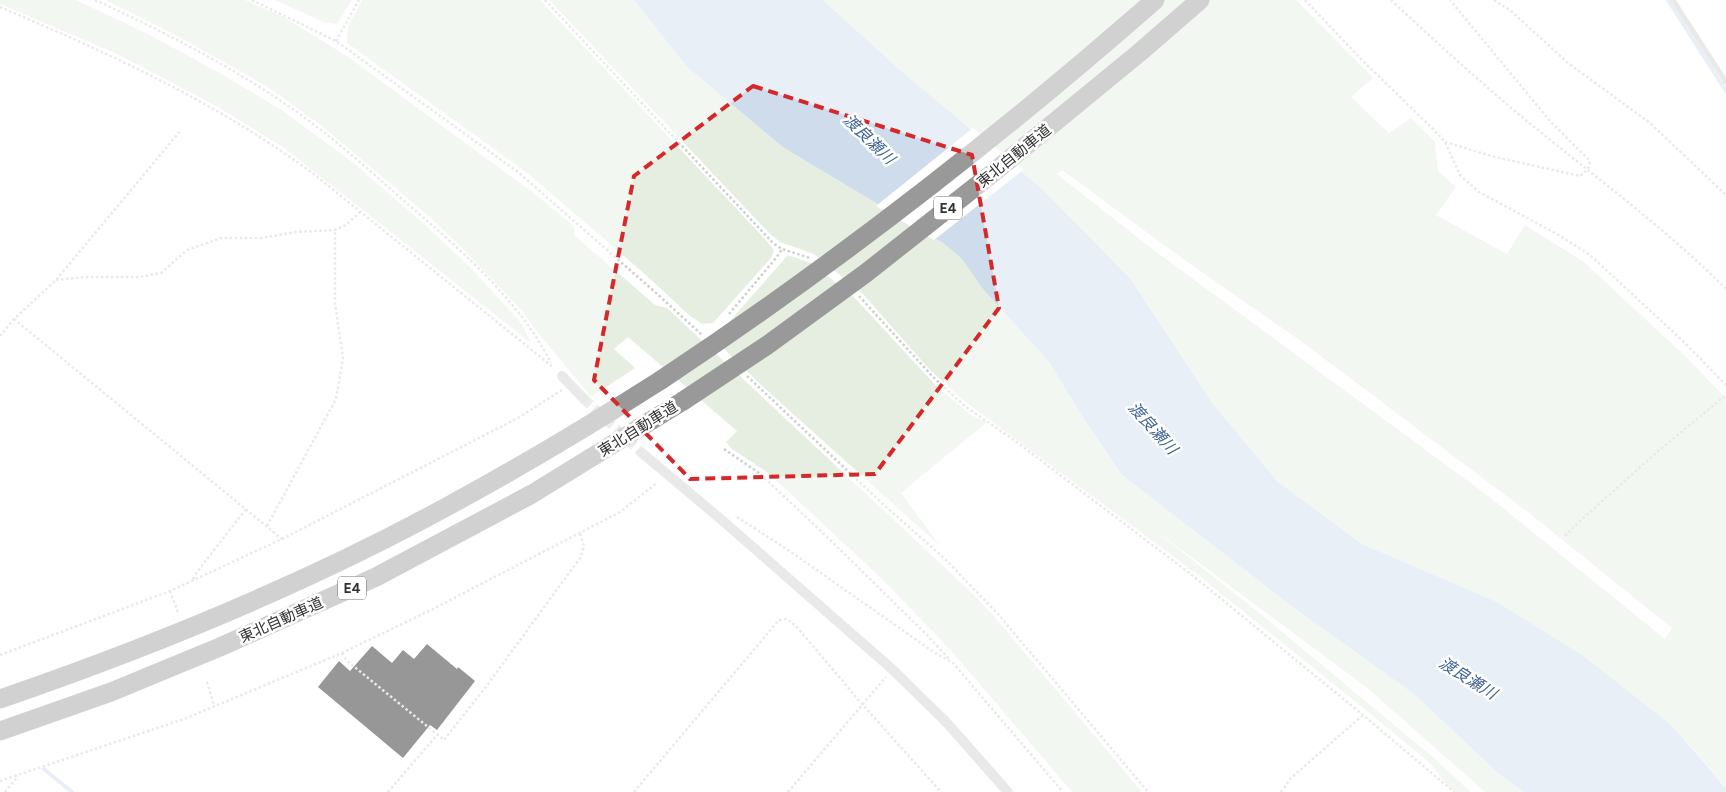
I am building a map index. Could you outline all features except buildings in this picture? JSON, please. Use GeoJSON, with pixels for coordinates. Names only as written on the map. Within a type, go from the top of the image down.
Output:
{"type":"FeatureCollection","features":[{"type":"Feature","properties":{"kind":"highway","name":"東北自動車道"},"geometry":{"type":"LineString","coordinates":[[0,699],[95,666],[204,623],[361,551],[449,506],[575,435],[746,324],[847,251],[970,155],[1155,0]]}},
{"type":"Feature","properties":{"kind":"highway","name":"東北自動車道"},"geometry":{"type":"LineString","coordinates":[[0,731],[111,692],[220,648],[376,577],[532,494],[683,401],[766,346],[874,267],[1139,53],[1200,0]]}},
{"type":"Feature","properties":{"kind":"street"},"geometry":{"type":"LineString","coordinates":[[562,376],[583,398]]}},
{"type":"Feature","properties":{"kind":"street"},"geometry":{"type":"LineString","coordinates":[[642,453],[723,521],[892,669],[947,723],[1008,792]]}},
{"type":"Feature","properties":{"kind":"lane"},"geometry":{"type":"LineString","coordinates":[[1673,0],[1726,82]]}},
{"type":"Feature","properties":{"kind":"path"},"geometry":{"type":"LineString","coordinates":[[95,0],[168,36],[251,82],[326,135],[360,162],[464,255],[498,290],[535,334],[552,364],[562,376]]}},
{"type":"Feature","properties":{"kind":"path"},"geometry":{"type":"LineString","coordinates":[[336,41],[359,0]]}},
{"type":"Feature","properties":{"kind":"path"},"geometry":{"type":"LineString","coordinates":[[544,0],[774,243],[782,249],[814,259]]}},
{"type":"Feature","properties":{"kind":"path"},"geometry":{"type":"LineString","coordinates":[[1305,0],[1363,61],[1445,142],[1460,175],[1479,192],[1557,234],[1590,255],[1684,342],[1726,385]]}},
{"type":"Feature","properties":{"kind":"path"},"geometry":{"type":"LineString","coordinates":[[1391,0],[1429,36],[1521,116],[1655,222],[1726,289]]}},
{"type":"Feature","properties":{"kind":"path"},"geometry":{"type":"LineString","coordinates":[[1445,142],[1495,157],[1580,176],[1588,169],[1590,161],[1550,121],[1450,0]]}},
{"type":"Feature","properties":{"kind":"path"},"geometry":{"type":"LineString","coordinates":[[1494,0],[1511,11],[1568,63],[1650,123],[1726,195]]}},
{"type":"Feature","properties":{"kind":"path"},"geometry":{"type":"LineString","coordinates":[[0,7],[121,59],[276,146],[552,364]]}},
{"type":"Feature","properties":{"kind":"path"},"geometry":{"type":"LineString","coordinates":[[0,336],[14,319],[56,280],[181,130]]}},
{"type":"Feature","properties":{"kind":"path"},"geometry":{"type":"LineString","coordinates":[[56,280],[87,277],[140,277],[161,273],[187,250],[221,238],[261,238],[296,232],[335,230],[346,225],[360,212]]}},
{"type":"Feature","properties":{"kind":"path"},"geometry":{"type":"LineString","coordinates":[[267,526],[336,399],[342,358],[335,303],[335,230]]}},
{"type":"Feature","properties":{"kind":"path"},"geometry":{"type":"LineString","coordinates":[[726,318],[782,249]]}},
{"type":"Feature","properties":{"kind":"path"},"geometry":{"type":"LineString","coordinates":[[854,292],[934,378],[966,407],[1014,440],[1192,575],[1454,792]]}},
{"type":"Feature","properties":{"kind":"path"},"geometry":{"type":"LineString","coordinates":[[14,319],[282,538]]}},
{"type":"Feature","properties":{"kind":"path"},"geometry":{"type":"LineString","coordinates":[[0,655],[193,581],[518,418],[569,385]]}},
{"type":"Feature","properties":{"kind":"path"},"geometry":{"type":"LineString","coordinates":[[1565,536],[1656,453],[1726,396]]}},
{"type":"Feature","properties":{"kind":"path"},"geometry":{"type":"LineString","coordinates":[[724,449],[759,474],[822,532],[925,633],[1063,792]]}},
{"type":"Feature","properties":{"kind":"path"},"geometry":{"type":"LineString","coordinates":[[0,781],[184,719],[342,653],[435,608],[620,512],[666,475]]}},
{"type":"Feature","properties":{"kind":"path"},"geometry":{"type":"LineString","coordinates":[[193,581],[197,572],[246,509]]}},
{"type":"Feature","properties":{"kind":"path"},"geometry":{"type":"LineString","coordinates":[[733,514],[791,552],[935,653],[953,663]]}},
{"type":"Feature","properties":{"kind":"path"},"geometry":{"type":"LineString","coordinates":[[342,653],[346,660],[444,740],[488,684],[580,558],[584,546],[580,533]]}},
{"type":"Feature","properties":{"kind":"path"},"geometry":{"type":"LineString","coordinates":[[170,591],[178,612]]}},
{"type":"Feature","properties":{"kind":"path"},"geometry":{"type":"LineString","coordinates":[[634,792],[779,620],[787,619],[796,626],[940,792]]}},
{"type":"Feature","properties":{"kind":"path"},"geometry":{"type":"LineString","coordinates":[[788,792],[892,669]]}},
{"type":"Feature","properties":{"kind":"path"},"geometry":{"type":"LineString","coordinates":[[207,682],[214,706]]}},
{"type":"Feature","properties":{"kind":"path"},"geometry":{"type":"LineString","coordinates":[[1281,792],[1291,778],[1363,715]]}},
{"type":"Feature","properties":{"kind":"path"},"geometry":{"type":"LineString","coordinates":[[388,792],[437,735]]}},
{"type":"Feature","properties":{"kind":"path"},"geometry":{"type":"LineString","coordinates":[[5,792],[19,775]]}},
{"type":"Feature","properties":{"kind":"highlighted area"},"geometry":{"type":"Polygon","coordinates":[[[753,86],[972,155],[999,308],[875,474],[690,479],[594,380],[634,176],[753,86]]]}},
{"type":"Feature","properties":{"kind":"shaded area"},"geometry":{"type":"Polygon","coordinates":[[[0,0],[76,0],[148,34],[218,72],[283,111],[351,161],[422,222],[471,268],[522,324],[531,343],[283,147],[216,106],[117,54],[0,4],[0,0]]]}},
{"type":"Feature","properties":{"kind":"shaded area"},"geometry":{"type":"Polygon","coordinates":[[[105,0],[245,0],[282,16],[347,56],[535,194],[574,226],[574,235],[655,305],[667,308],[971,592],[993,615],[1142,792],[1072,792],[953,653],[883,580],[767,472],[732,449],[726,442],[737,431],[628,337],[614,349],[635,368],[591,397],[534,328],[524,313],[465,251],[432,219],[323,127],[266,86],[170,32],[105,0]]]}},
{"type":"Feature","properties":{"kind":"shaded area"},"geometry":{"type":"Polygon","coordinates":[[[275,0],[352,0],[337,24],[323,22],[275,0]]]}},
{"type":"Feature","properties":{"kind":"shaded area"},"geometry":{"type":"Polygon","coordinates":[[[362,0],[540,0],[764,238],[774,250],[771,258],[713,323],[702,324],[689,315],[646,275],[526,172],[347,43],[348,26],[362,0]]]}},
{"type":"Feature","properties":{"kind":"shaded area"},"geometry":{"type":"Polygon","coordinates":[[[549,0],[634,0],[687,67],[784,148],[943,243],[962,259],[982,288],[1049,362],[1084,419],[1122,475],[1290,605],[1415,695],[1500,775],[1524,792],[1485,792],[1366,687],[1156,531],[1263,616],[1435,759],[1471,792],[1454,792],[1432,765],[1198,575],[963,400],[930,370],[862,293],[814,254],[780,242],[769,233],[549,0]]]}},
{"type":"Feature","properties":{"kind":"shaded area"},"geometry":{"type":"Polygon","coordinates":[[[823,0],[1296,0],[1373,78],[1351,97],[1389,133],[1411,118],[1435,142],[1438,171],[1456,187],[1436,215],[1507,254],[1525,225],[1584,262],[1683,354],[1726,398],[1726,789],[1703,760],[1670,724],[1495,601],[1362,544],[1278,482],[1213,404],[1130,278],[1041,188],[899,69],[823,0]],[[1062,170],[1057,174],[1151,248],[1487,495],[1665,639],[1672,628],[1529,513],[1298,339],[1183,259],[1062,170]]]}},
{"type":"Feature","properties":{"kind":"shaded area"},"geometry":{"type":"Polygon","coordinates":[[[788,255],[811,263],[853,296],[940,390],[973,416],[987,422],[901,493],[940,546],[762,386],[714,339],[788,255]]]}},
{"type":"Feature","properties":{"kind":"water","name":"渡良瀬川"},"geometry":{"type":"Polygon","coordinates":[[[634,0],[823,0],[899,69],[1041,188],[1130,278],[1213,404],[1278,482],[1362,544],[1495,601],[1582,655],[1670,724],[1703,761],[1726,789],[1726,792],[1524,792],[1500,775],[1415,695],[1290,605],[1122,475],[1084,419],[1049,362],[982,288],[962,259],[943,243],[784,148],[687,67],[634,0]]]}},
{"type":"Feature","properties":{"kind":"pier"},"geometry":{"type":"Polygon","coordinates":[[[973,128],[1023,170],[934,240],[876,206],[973,128]]]}},
{"type":"Feature","properties":{"kind":"waterway"},"geometry":{"type":"LineString","coordinates":[[1668,0],[1726,91]]}},
{"type":"Feature","properties":{"kind":"waterway"},"geometry":{"type":"LineString","coordinates":[[44,769],[72,792]]}},
{"type":"Feature","properties":{"kind":"tunnel"},"geometry":{"type":"LineString","coordinates":[[583,398],[642,453]]}}]}
